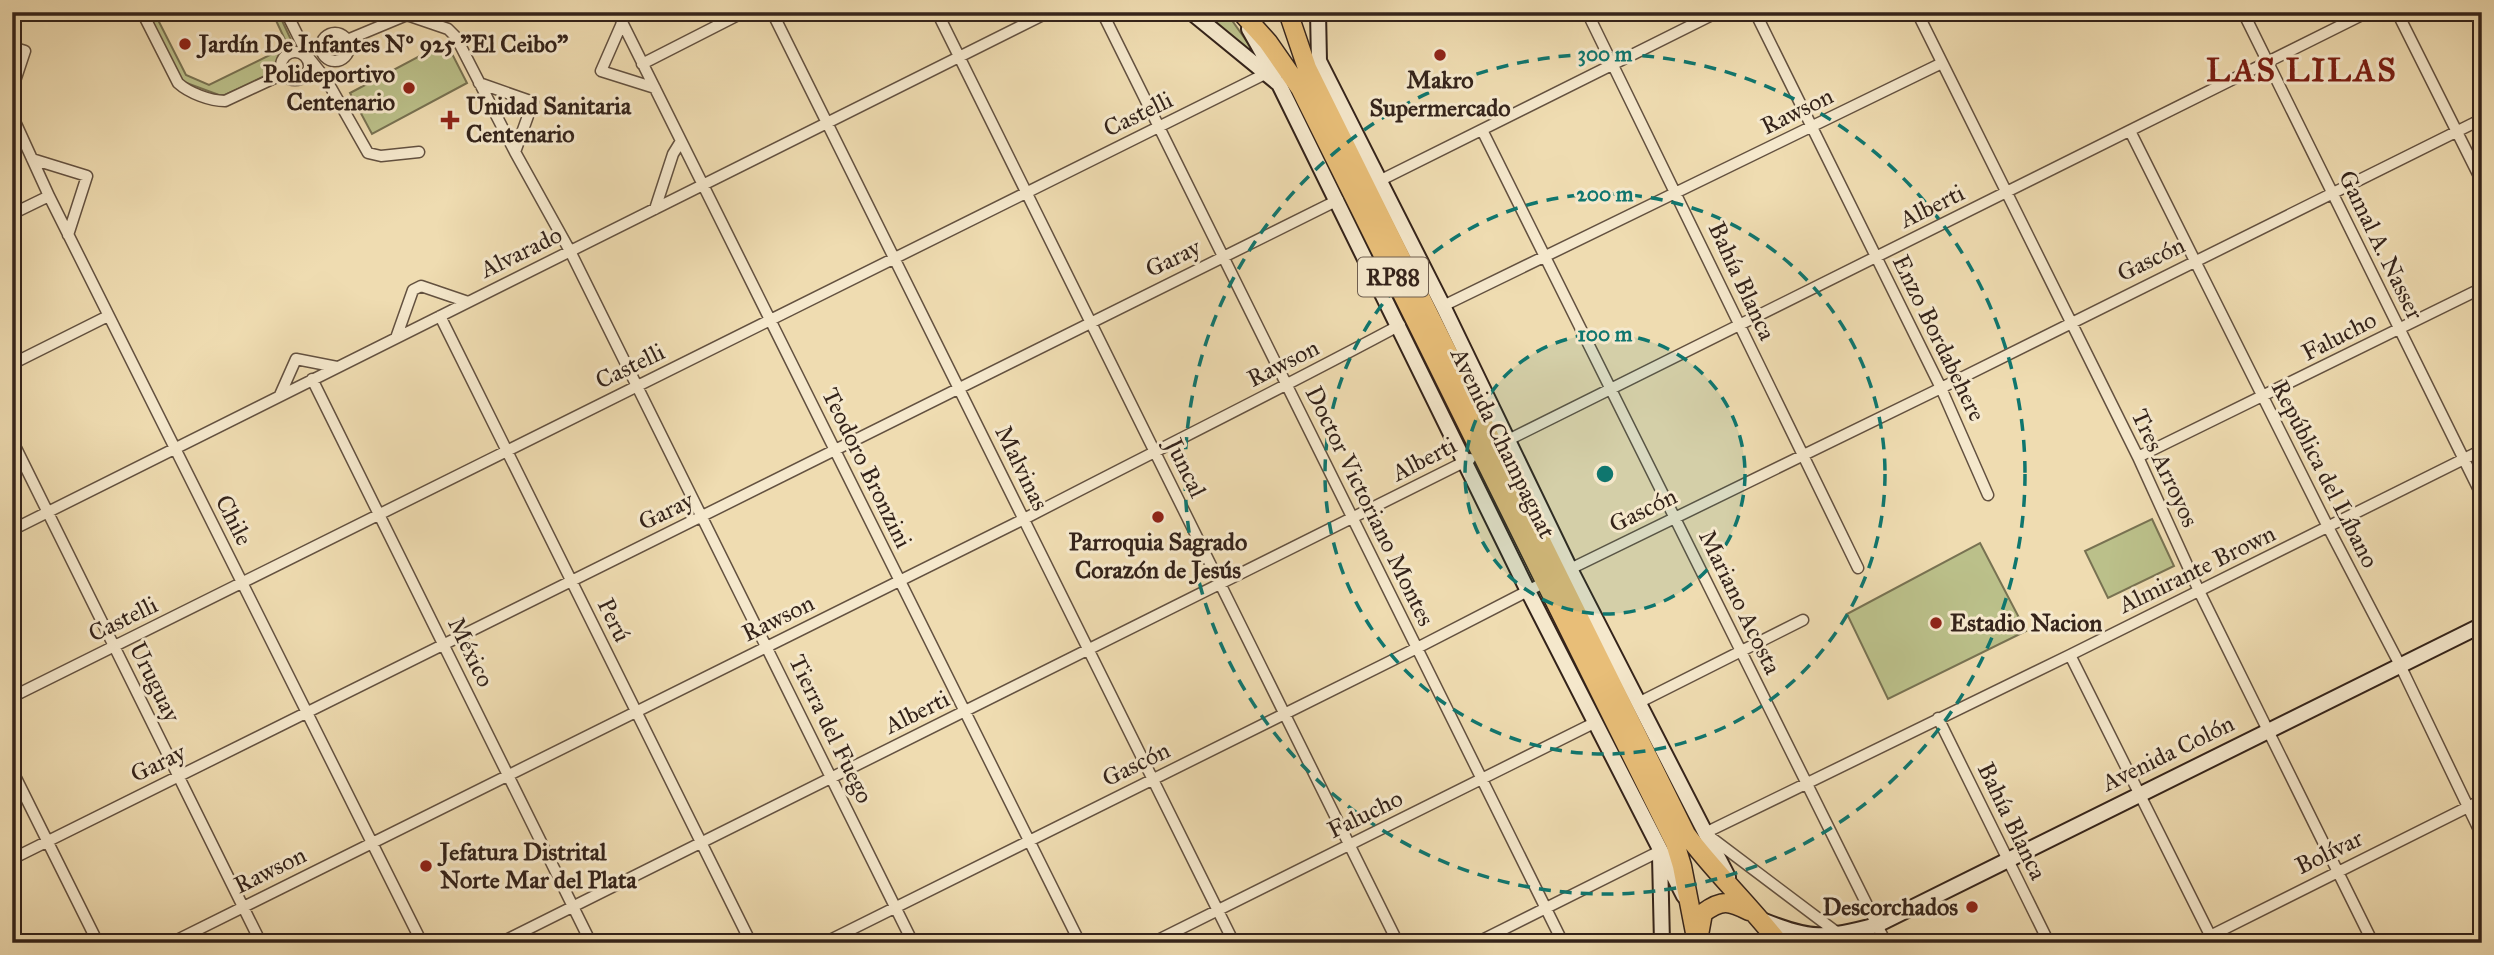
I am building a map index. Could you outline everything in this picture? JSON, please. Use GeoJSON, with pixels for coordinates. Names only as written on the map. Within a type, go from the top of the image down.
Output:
{"type":"FeatureCollection","features":[{"type":"Feature","properties":{"kind":"highway","name":"Avenida Champagnat"},"geometry":{"type":"LineString","coordinates":[[1240,12],[1268,42],[1300,88],[1487,450]]}},
{"type":"Feature","properties":{"kind":"highway","name":"Avenida Champagnat"},"geometry":{"type":"LineString","coordinates":[[1290,12],[1307,68],[1675,843],[1697,943]]}},
{"type":"Feature","properties":{"kind":"highway","name":"Avenida Champagnat"},"geometry":{"type":"LineString","coordinates":[[1550,579],[1686,834],[1704,859],[1759,917],[1779,943]]}},
{"type":"Feature","properties":{"kind":"highway","name":"Avenida Colón"},"geometry":{"type":"LineString","coordinates":[[1697,943],[1703,913],[1715,904],[1731,902],[1759,917]]}},
{"type":"Feature","properties":{"kind":"street"},"geometry":{"type":"LineString","coordinates":[[142,12],[178,83],[196,93],[225,101],[283,74]]}},
{"type":"Feature","properties":{"kind":"street"},"geometry":{"type":"LineString","coordinates":[[286,12],[309,59],[309,69],[301,79],[292,80],[283,74],[281,62],[287,54],[301,53],[309,59],[326,79],[368,153],[381,156],[419,152]]}},
{"type":"Feature","properties":{"kind":"street","name":"Teodoro Bronzini"},"geometry":{"type":"LineString","coordinates":[[617,12],[1080,943]]}},
{"type":"Feature","properties":{"kind":"street"},"geometry":{"type":"LineString","coordinates":[[642,64],[744,12]]}},
{"type":"Feature","properties":{"kind":"street","name":"Malvinas"},"geometry":{"type":"LineString","coordinates":[[772,12],[1234,943]]}},
{"type":"Feature","properties":{"kind":"street","name":"Juncal"},"geometry":{"type":"LineString","coordinates":[[937,12],[1398,943]]}},
{"type":"Feature","properties":{"kind":"street","name":"Alvarado"},"geometry":{"type":"LineString","coordinates":[[12,530],[1049,12]]}},
{"type":"Feature","properties":{"kind":"street","name":"Doctor Victoriano Montes"},"geometry":{"type":"LineString","coordinates":[[1102,12],[1563,943]]}},
{"type":"Feature","properties":{"kind":"street","name":"Avenida Champagnat"},"geometry":{"type":"LineString","coordinates":[[1191,12],[1279,84]]}},
{"type":"Feature","properties":{"kind":"street","name":"Avenida Champagnat"},"geometry":{"type":"LineString","coordinates":[[1240,12],[1338,200],[1399,326],[1487,450]]}},
{"type":"Feature","properties":{"kind":"street","name":"Avenida Champagnat"},"geometry":{"type":"LineString","coordinates":[[1290,12],[1319,61],[1443,306],[1487,450],[1550,579],[1596,722],[1692,911]]}},
{"type":"Feature","properties":{"kind":"street","name":"Avenida Champagnat"},"geometry":{"type":"LineString","coordinates":[[1318,12],[1319,61]]}},
{"type":"Feature","properties":{"kind":"street","name":"Bahía Blanca"},"geometry":{"type":"LineString","coordinates":[[1587,12],[1858,568]]}},
{"type":"Feature","properties":{"kind":"street"},"geometry":{"type":"LineString","coordinates":[[1379,181],[1718,12]]}},
{"type":"Feature","properties":{"kind":"street","name":"Enzo Bordabehere"},"geometry":{"type":"LineString","coordinates":[[1755,12],[1941,388],[1988,495]]}},
{"type":"Feature","properties":{"kind":"street","name":"Tres Arroyos"},"geometry":{"type":"LineString","coordinates":[[1917,12],[2138,457],[2199,591],[2373,943]]}},
{"type":"Feature","properties":{"kind":"street","name":"Gamal A. Nasser"},"geometry":{"type":"LineString","coordinates":[[2243,12],[2482,496]]}},
{"type":"Feature","properties":{"kind":"street","name":"Alberti"},"geometry":{"type":"LineString","coordinates":[[500,943],[2368,12]]}},
{"type":"Feature","properties":{"kind":"street"},"geometry":{"type":"LineString","coordinates":[[2397,12],[2482,182]]}},
{"type":"Feature","properties":{"kind":"street","name":"Tierra del Fuego"},"geometry":{"type":"LineString","coordinates":[[347,40],[400,16],[413,16],[453,33],[570,251],[913,943]]}},
{"type":"Feature","properties":{"kind":"street"},"geometry":{"type":"LineString","coordinates":[[622,23],[601,71],[655,88]]}},
{"type":"Feature","properties":{"kind":"street"},"geometry":{"type":"LineString","coordinates":[[331,33],[340,34],[347,40],[349,50],[340,61],[331,61],[321,52],[321,43],[331,33]]}},
{"type":"Feature","properties":{"kind":"street"},"geometry":{"type":"LineString","coordinates":[[12,47],[25,51],[12,90]]}},
{"type":"Feature","properties":{"kind":"street"},"geometry":{"type":"LineString","coordinates":[[309,59],[321,52]]}},
{"type":"Feature","properties":{"kind":"street","name":"Rawson"},"geometry":{"type":"LineString","coordinates":[[1443,306],[1942,63]]}},
{"type":"Feature","properties":{"kind":"street","name":"Castelli"},"geometry":{"type":"LineString","coordinates":[[12,697],[1267,73]]}},
{"type":"Feature","properties":{"kind":"street"},"geometry":{"type":"LineString","coordinates":[[479,83],[533,102],[515,152]]}},
{"type":"Feature","properties":{"kind":"street","name":"Chile"},"geometry":{"type":"LineString","coordinates":[[12,115],[108,316],[422,943]]}},
{"type":"Feature","properties":{"kind":"street","name":"Gascón"},"geometry":{"type":"LineString","coordinates":[[824,943],[1418,648],[1550,579],[2482,119]]}},
{"type":"Feature","properties":{"kind":"street","name":"Mariano Acosta"},"geometry":{"type":"LineString","coordinates":[[1482,130],[1886,943]]}},
{"type":"Feature","properties":{"kind":"street","name":"República del Líbano"},"geometry":{"type":"LineString","coordinates":[[2130,131],[2400,665],[2482,836]]}},
{"type":"Feature","properties":{"kind":"street"},"geometry":{"type":"LineString","coordinates":[[655,209],[673,154],[681,141]]}},
{"type":"Feature","properties":{"kind":"street"},"geometry":{"type":"LineString","coordinates":[[32,159],[87,176],[68,235]]}},
{"type":"Feature","properties":{"kind":"street"},"geometry":{"type":"LineString","coordinates":[[12,214],[49,196]]}},
{"type":"Feature","properties":{"kind":"street","name":"Garay"},"geometry":{"type":"LineString","coordinates":[[12,859],[1338,200]]}},
{"type":"Feature","properties":{"kind":"street"},"geometry":{"type":"LineString","coordinates":[[396,338],[413,290],[421,286],[468,302]]}},
{"type":"Feature","properties":{"kind":"street","name":"Falucho"},"geometry":{"type":"LineString","coordinates":[[2138,457],[2482,288]]}},
{"type":"Feature","properties":{"kind":"street"},"geometry":{"type":"LineString","coordinates":[[12,364],[108,316]]}},
{"type":"Feature","properties":{"kind":"street","name":"Perú"},"geometry":{"type":"LineString","coordinates":[[440,316],[751,943]]}},
{"type":"Feature","properties":{"kind":"street","name":"Rawson"},"geometry":{"type":"LineString","coordinates":[[172,943],[1024,519],[1399,326]]}},
{"type":"Feature","properties":{"kind":"street"},"geometry":{"type":"LineString","coordinates":[[280,395],[296,359],[338,367]]}},
{"type":"Feature","properties":{"kind":"street","name":"México"},"geometry":{"type":"LineString","coordinates":[[312,379],[591,943]]}},
{"type":"Feature","properties":{"kind":"street","name":"Uruguay"},"geometry":{"type":"LineString","coordinates":[[12,440],[261,943]]}},
{"type":"Feature","properties":{"kind":"street","name":"Almirante Brown"},"geometry":{"type":"LineString","coordinates":[[1705,833],[2482,450]]}},
{"type":"Feature","properties":{"kind":"street","name":"Avenida Champagnat"},"geometry":{"type":"LineString","coordinates":[[1550,579],[1638,703],[1735,891]]}},
{"type":"Feature","properties":{"kind":"street"},"geometry":{"type":"LineString","coordinates":[[1638,703],[1803,620]]}},
{"type":"Feature","properties":{"kind":"street","name":"Avenida Colón"},"geometry":{"type":"LineString","coordinates":[[1759,917],[1795,933],[1817,936],[1840,935],[1877,925],[2482,625]]}},
{"type":"Feature","properties":{"kind":"street"},"geometry":{"type":"LineString","coordinates":[[2070,655],[2212,939]]}},
{"type":"Feature","properties":{"kind":"street","name":"Bahía Blanca"},"geometry":{"type":"LineString","coordinates":[[1938,719],[2049,943]]}},
{"type":"Feature","properties":{"kind":"street","name":"Falucho"},"geometry":{"type":"LineString","coordinates":[[1153,943],[1596,722]]}},
{"type":"Feature","properties":{"kind":"street"},"geometry":{"type":"LineString","coordinates":[[12,770],[98,943]]}},
{"type":"Feature","properties":{"kind":"street","name":"Bolívar"},"geometry":{"type":"LineString","coordinates":[[2196,943],[2212,939],[2482,800]]}},
{"type":"Feature","properties":{"kind":"street","name":"Avenida Champagnat"},"geometry":{"type":"LineString","coordinates":[[1705,833],[1840,935]]}},
{"type":"Feature","properties":{"kind":"street"},"geometry":{"type":"LineString","coordinates":[[1476,943],[1660,851]]}},
{"type":"Feature","properties":{"kind":"street","name":"Avenida Champagnat"},"geometry":{"type":"LineString","coordinates":[[1660,851],[1662,943]]}},
{"type":"Feature","properties":{"kind":"street","name":"Avenida Colón"},"geometry":{"type":"LineString","coordinates":[[1857,943],[1877,925]]}},
{"type":"Feature","properties":{"kind":"green space"},"geometry":{"type":"Polygon","coordinates":[[[147,12],[154,12],[186,75],[209,85],[288,46],[272,12],[278,12],[293,44],[281,55],[273,72],[225,95],[219,95],[181,81],[147,12]]]}},
{"type":"Feature","properties":{"kind":"green space"},"geometry":{"type":"Polygon","coordinates":[[[1199,12],[1226,12],[1260,60],[1199,12]]]}},
{"type":"Feature","properties":{"kind":"green space","name":"Polideportivo Centenario"},"geometry":{"type":"Polygon","coordinates":[[[446,42],[467,83],[372,134],[350,93],[446,42]]]}},
{"type":"Feature","properties":{"kind":"green space"},"geometry":{"type":"Polygon","coordinates":[[[2152,519],[2174,566],[2108,598],[2085,551],[2152,519]]]}},
{"type":"Feature","properties":{"kind":"green space","name":"Estadio Nacion"},"geometry":{"type":"Polygon","coordinates":[[[1980,543],[2026,631],[1888,699],[1847,614],[1980,543]]]}},
{"type":"Feature","properties":{"kind":"place","name":"Jardín De Infantes Nº 925 \"El Ceibo\""},"geometry":{"type":"Point","coordinates":[185,44]}},
{"type":"Feature","properties":{"kind":"place","name":"Makro Supermercado"},"geometry":{"type":"Point","coordinates":[1440,55]}},
{"type":"Feature","properties":{"kind":"place","name":"Polideportivo Centenario"},"geometry":{"type":"Point","coordinates":[409,88]}},
{"type":"Feature","properties":{"kind":"place","name":"Unidad Sanitaria Centenario"},"geometry":{"type":"Point","coordinates":[450,120]}},
{"type":"Feature","properties":{"kind":"place","name":"Parroquia Sagrado Corazón de Jesús"},"geometry":{"type":"Point","coordinates":[1158,517]}},
{"type":"Feature","properties":{"kind":"place","name":"Estadio Nacion"},"geometry":{"type":"Point","coordinates":[1936,623]}},
{"type":"Feature","properties":{"kind":"place","name":"Jefatura Distrital Norte Mar del Plata"},"geometry":{"type":"Point","coordinates":[426,866]}},
{"type":"Feature","properties":{"kind":"place","name":"Descorchados"},"geometry":{"type":"Point","coordinates":[1972,907]}},
{"type":"Feature","properties":{"kind":"district","name":"LAS LILAS"},"geometry":{"type":"Point","coordinates":[2302,70]}}]}
